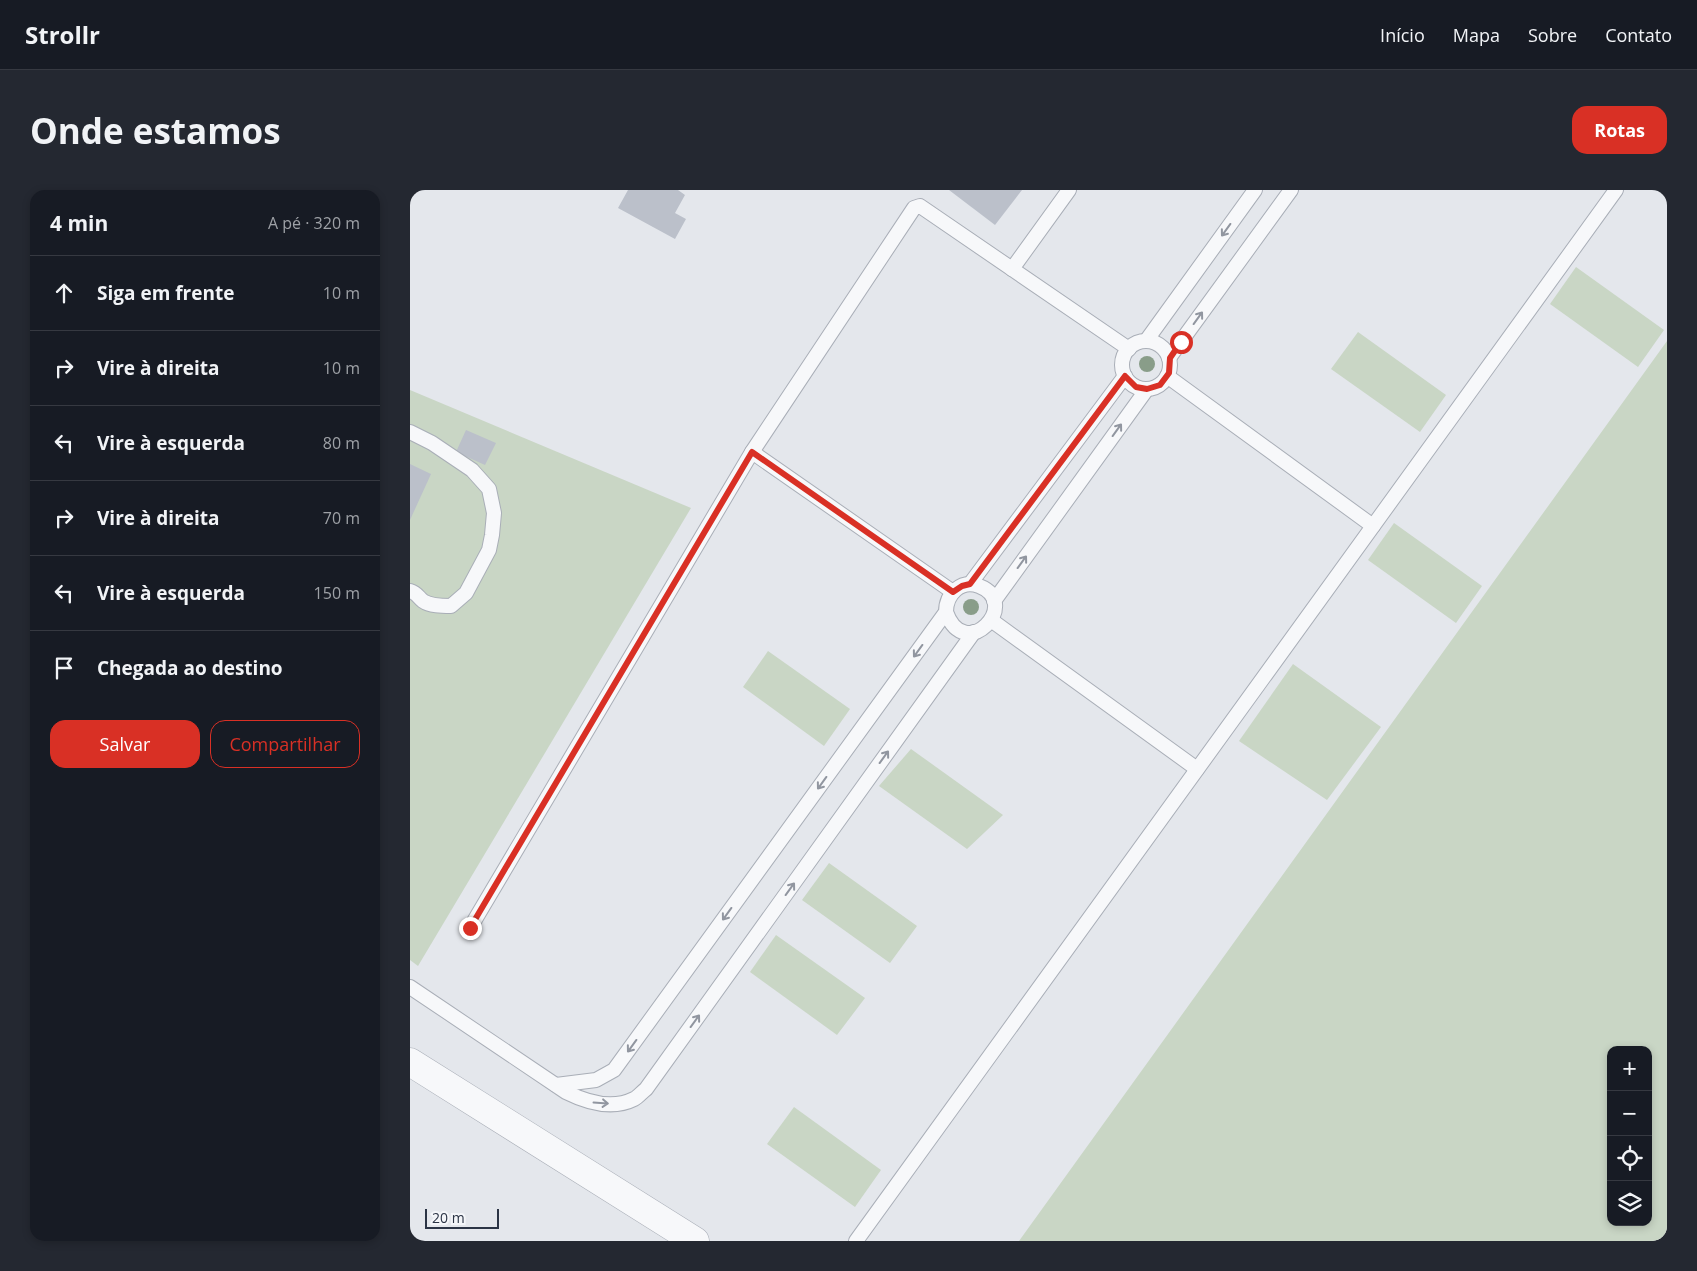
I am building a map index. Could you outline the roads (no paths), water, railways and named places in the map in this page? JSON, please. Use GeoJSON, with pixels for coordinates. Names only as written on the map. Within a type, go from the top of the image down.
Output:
{"type":"FeatureCollection","features":[{"type":"Feature","properties":{"kind":"street"},"geometry":{"type":"LineString","coordinates":[[410,1062],[695,1241]]}},
{"type":"Feature","properties":{"kind":"lane"},"geometry":{"type":"LineString","coordinates":[[1012,270],[1069,190]]}},
{"type":"Feature","properties":{"kind":"lane"},"geometry":{"type":"LineString","coordinates":[[1146,341],[1255,190]]}},
{"type":"Feature","properties":{"kind":"lane"},"geometry":{"type":"LineString","coordinates":[[1170,358],[1291,190]]}},
{"type":"Feature","properties":{"kind":"lane"},"geometry":{"type":"LineString","coordinates":[[856,1241],[1616,190]]}},
{"type":"Feature","properties":{"kind":"lane"},"geometry":{"type":"LineString","coordinates":[[470,928],[752,452],[914,208],[920,206],[1129,349]]}},
{"type":"Feature","properties":{"kind":"lane"},"geometry":{"type":"LineString","coordinates":[[1146,341],[1160,346],[1170,358],[1167,376],[1160,385],[1147,389],[1136,387],[1125,376],[1122,369],[1122,360],[1125,352],[1138,342],[1146,341]]}},
{"type":"Feature","properties":{"kind":"lane"},"geometry":{"type":"LineString","coordinates":[[970,584],[1125,376]]}},
{"type":"Feature","properties":{"kind":"lane"},"geometry":{"type":"LineString","coordinates":[[1167,376],[1373,526]]}},
{"type":"Feature","properties":{"kind":"lane"},"geometry":{"type":"LineString","coordinates":[[994,601],[1147,389]]}},
{"type":"Feature","properties":{"kind":"lane"},"geometry":{"type":"LineString","coordinates":[[410,432],[432,443],[472,470],[489,489],[494,513],[489,550],[466,593],[451,606],[424,602],[416,593],[410,591]]}},
{"type":"Feature","properties":{"kind":"lane"},"geometry":{"type":"LineString","coordinates":[[752,452],[953,592]]}},
{"type":"Feature","properties":{"kind":"lane"},"geometry":{"type":"LineString","coordinates":[[970,584],[978,585],[985,589],[994,601],[995,609],[992,620],[984,628],[969,633],[954,626],[946,612],[946,604],[953,592],[962,586],[970,584]]}},
{"type":"Feature","properties":{"kind":"lane"},"geometry":{"type":"LineString","coordinates":[[556,1085],[596,1080],[614,1070],[946,612]]}},
{"type":"Feature","properties":{"kind":"lane"},"geometry":{"type":"LineString","coordinates":[[992,620],[1197,769]]}},
{"type":"Feature","properties":{"kind":"lane"},"geometry":{"type":"LineString","coordinates":[[410,986],[566,1092],[582,1100],[596,1103],[620,1103],[635,1099],[646,1089],[974,632]]}}]}
